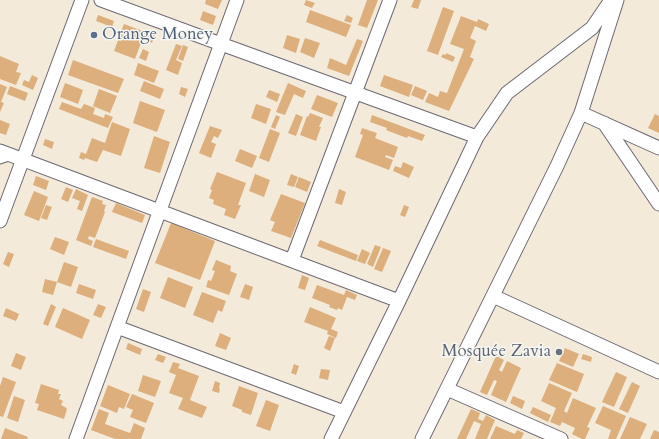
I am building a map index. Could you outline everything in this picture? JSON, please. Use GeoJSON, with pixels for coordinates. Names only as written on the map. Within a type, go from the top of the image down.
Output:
{"type":"FeatureCollection","features":[{"type":"Feature","properties":{"kind":"street"},"geometry":{"type":"LineString","coordinates":[[0,221],[9,157],[82,0]]}},
{"type":"Feature","properties":{"kind":"street"},"geometry":{"type":"LineString","coordinates":[[101,0],[477,137]]}},
{"type":"Feature","properties":{"kind":"street"},"geometry":{"type":"LineString","coordinates":[[77,439],[237,0]]}},
{"type":"Feature","properties":{"kind":"street"},"geometry":{"type":"LineString","coordinates":[[292,260],[390,0]]}},
{"type":"Feature","properties":{"kind":"street"},"geometry":{"type":"LineString","coordinates":[[331,439],[477,137],[507,93],[592,28],[611,0]]}},
{"type":"Feature","properties":{"kind":"street"},"geometry":{"type":"LineString","coordinates":[[422,439],[554,172],[581,113],[617,0]]}},
{"type":"Feature","properties":{"kind":"street"},"geometry":{"type":"LineString","coordinates":[[581,113],[659,148]]}},
{"type":"Feature","properties":{"kind":"street"},"geometry":{"type":"LineString","coordinates":[[604,123],[659,204]]}},
{"type":"Feature","properties":{"kind":"street"},"geometry":{"type":"LineString","coordinates":[[9,157],[160,211],[399,301]]}},
{"type":"Feature","properties":{"kind":"street"},"geometry":{"type":"LineString","coordinates":[[492,296],[659,372]]}},
{"type":"Feature","properties":{"kind":"street"},"geometry":{"type":"LineString","coordinates":[[118,327],[344,412]]}},
{"type":"Feature","properties":{"kind":"street"},"geometry":{"type":"LineString","coordinates":[[447,389],[561,439]]}},
{"type":"Feature","properties":{"kind":"building"},"geometry":{"type":"Polygon","coordinates":[[[206,0],[222,0],[218,9],[205,4],[206,0]]]}},
{"type":"Feature","properties":{"kind":"building"},"geometry":{"type":"Polygon","coordinates":[[[306,0],[315,3],[312,8],[304,5],[306,0]]]}},
{"type":"Feature","properties":{"kind":"building"},"geometry":{"type":"Polygon","coordinates":[[[367,0],[378,0],[367,28],[358,25],[367,0]]]}},
{"type":"Feature","properties":{"kind":"building"},"geometry":{"type":"Polygon","coordinates":[[[414,0],[421,0],[418,9],[411,7],[414,0]]]}},
{"type":"Feature","properties":{"kind":"building"},"geometry":{"type":"Polygon","coordinates":[[[443,7],[454,11],[438,55],[427,51],[443,7]]]}},
{"type":"Feature","properties":{"kind":"building"},"geometry":{"type":"Polygon","coordinates":[[[310,10],[351,25],[346,37],[306,22],[310,10]]]}},
{"type":"Feature","properties":{"kind":"building"},"geometry":{"type":"Polygon","coordinates":[[[203,11],[216,16],[213,25],[200,20],[203,11]]]}},
{"type":"Feature","properties":{"kind":"building"},"geometry":{"type":"Polygon","coordinates":[[[98,15],[114,21],[112,27],[96,21],[98,15]]]}},
{"type":"Feature","properties":{"kind":"building"},"geometry":{"type":"Polygon","coordinates":[[[347,15],[353,18],[351,23],[344,21],[347,15]]]}},
{"type":"Feature","properties":{"kind":"building"},"geometry":{"type":"Polygon","coordinates":[[[461,16],[477,22],[478,19],[489,24],[486,31],[475,26],[470,38],[476,41],[470,57],[474,59],[449,111],[425,102],[429,93],[438,97],[440,91],[447,93],[464,49],[450,44],[461,16]]]}},
{"type":"Feature","properties":{"kind":"building"},"geometry":{"type":"Polygon","coordinates":[[[124,24],[145,32],[135,59],[114,51],[124,24]]]}},
{"type":"Feature","properties":{"kind":"building"},"geometry":{"type":"Polygon","coordinates":[[[149,33],[155,35],[152,43],[146,41],[149,33]]]}},
{"type":"Feature","properties":{"kind":"building"},"geometry":{"type":"Polygon","coordinates":[[[287,35],[300,39],[296,53],[283,48],[287,35]]]}},
{"type":"Feature","properties":{"kind":"building"},"geometry":{"type":"Polygon","coordinates":[[[305,38],[320,43],[314,58],[300,52],[305,38]]]}},
{"type":"Feature","properties":{"kind":"building"},"geometry":{"type":"Polygon","coordinates":[[[357,39],[363,41],[349,76],[327,68],[330,58],[346,65],[357,39]]]}},
{"type":"Feature","properties":{"kind":"building"},"geometry":{"type":"Polygon","coordinates":[[[176,44],[182,46],[176,60],[182,63],[178,75],[166,70],[176,44]]]}},
{"type":"Feature","properties":{"kind":"building"},"geometry":{"type":"Polygon","coordinates":[[[183,45],[188,47],[183,61],[178,59],[183,45]]]}},
{"type":"Feature","properties":{"kind":"building"},"geometry":{"type":"Polygon","coordinates":[[[143,49],[149,52],[146,61],[139,58],[143,49]]]}},
{"type":"Feature","properties":{"kind":"building"},"geometry":{"type":"Polygon","coordinates":[[[446,53],[455,57],[453,62],[441,57],[443,54],[446,55],[446,53]]]}},
{"type":"Feature","properties":{"kind":"building"},"geometry":{"type":"Polygon","coordinates":[[[0,56],[19,64],[16,72],[21,73],[16,85],[0,79],[0,56]]]}},
{"type":"Feature","properties":{"kind":"building"},"geometry":{"type":"Polygon","coordinates":[[[73,60],[124,79],[118,93],[68,75],[73,60]]]}},
{"type":"Feature","properties":{"kind":"building"},"geometry":{"type":"Polygon","coordinates":[[[138,63],[159,71],[154,83],[134,75],[138,63]]]}},
{"type":"Feature","properties":{"kind":"building"},"geometry":{"type":"Polygon","coordinates":[[[32,75],[38,78],[33,90],[22,85],[24,80],[29,82],[32,75]]]}},
{"type":"Feature","properties":{"kind":"building"},"geometry":{"type":"Polygon","coordinates":[[[384,75],[413,85],[409,97],[380,86],[384,75]]]}},
{"type":"Feature","properties":{"kind":"building"},"geometry":{"type":"Polygon","coordinates":[[[144,81],[164,89],[160,99],[140,91],[144,81]]]}},
{"type":"Feature","properties":{"kind":"building"},"geometry":{"type":"Polygon","coordinates":[[[65,83],[83,90],[78,104],[60,97],[65,83]]]}},
{"type":"Feature","properties":{"kind":"building"},"geometry":{"type":"Polygon","coordinates":[[[288,83],[306,91],[303,98],[294,94],[285,115],[276,112],[288,83]]]}},
{"type":"Feature","properties":{"kind":"building"},"geometry":{"type":"Polygon","coordinates":[[[0,84],[7,87],[1,102],[4,103],[0,112],[0,84]]]}},
{"type":"Feature","properties":{"kind":"building"},"geometry":{"type":"Polygon","coordinates":[[[10,86],[28,93],[25,101],[7,94],[10,86]]]}},
{"type":"Feature","properties":{"kind":"building"},"geometry":{"type":"Polygon","coordinates":[[[415,86],[427,91],[423,100],[411,95],[415,86]]]}},
{"type":"Feature","properties":{"kind":"building"},"geometry":{"type":"Polygon","coordinates":[[[181,87],[188,89],[185,97],[179,94],[181,87]]]}},
{"type":"Feature","properties":{"kind":"building"},"geometry":{"type":"Polygon","coordinates":[[[99,89],[117,96],[110,113],[93,106],[99,89]]]}},
{"type":"Feature","properties":{"kind":"building"},"geometry":{"type":"Polygon","coordinates":[[[269,90],[280,94],[277,102],[266,97],[269,90]]]}},
{"type":"Feature","properties":{"kind":"building"},"geometry":{"type":"Polygon","coordinates":[[[317,95],[338,103],[332,117],[311,109],[317,95]]]}},
{"type":"Feature","properties":{"kind":"building"},"geometry":{"type":"Polygon","coordinates":[[[140,101],[165,110],[157,132],[133,123],[140,101]]]}},
{"type":"Feature","properties":{"kind":"building"},"geometry":{"type":"Polygon","coordinates":[[[62,102],[81,109],[84,104],[95,108],[93,114],[104,118],[105,114],[113,117],[108,128],[59,109],[62,102]]]}},
{"type":"Feature","properties":{"kind":"building"},"geometry":{"type":"Polygon","coordinates":[[[256,104],[271,109],[266,124],[251,118],[256,104]]]}},
{"type":"Feature","properties":{"kind":"building"},"geometry":{"type":"Polygon","coordinates":[[[310,113],[323,118],[319,127],[321,127],[316,141],[300,135],[307,116],[308,117],[310,113]]]}},
{"type":"Feature","properties":{"kind":"building"},"geometry":{"type":"Polygon","coordinates":[[[296,114],[303,117],[296,136],[288,133],[296,114]]]}},
{"type":"Feature","properties":{"kind":"building"},"geometry":{"type":"Polygon","coordinates":[[[655,114],[659,116],[659,133],[648,128],[655,114]]]}},
{"type":"Feature","properties":{"kind":"building"},"geometry":{"type":"Polygon","coordinates":[[[276,115],[280,117],[275,129],[271,127],[276,115]]]}},
{"type":"Feature","properties":{"kind":"building"},"geometry":{"type":"Polygon","coordinates":[[[372,115],[425,135],[422,141],[408,136],[407,138],[386,130],[387,128],[370,122],[372,115]]]}},
{"type":"Feature","properties":{"kind":"building"},"geometry":{"type":"Polygon","coordinates":[[[0,120],[10,124],[6,135],[0,133],[0,120]]]}},
{"type":"Feature","properties":{"kind":"building"},"geometry":{"type":"Polygon","coordinates":[[[112,122],[130,129],[121,156],[103,150],[97,162],[85,158],[84,160],[79,158],[81,152],[86,154],[92,138],[105,143],[112,122]]]}},
{"type":"Feature","properties":{"kind":"building"},"geometry":{"type":"Polygon","coordinates":[[[210,126],[222,130],[218,138],[214,136],[211,142],[216,144],[211,158],[199,153],[210,126]]]}},
{"type":"Feature","properties":{"kind":"building"},"geometry":{"type":"Polygon","coordinates":[[[362,128],[377,133],[375,138],[398,147],[394,158],[386,155],[385,157],[393,160],[389,170],[355,157],[363,135],[360,134],[362,128]]]}},
{"type":"Feature","properties":{"kind":"building"},"geometry":{"type":"Polygon","coordinates":[[[270,129],[280,133],[269,162],[259,158],[270,129]]]}},
{"type":"Feature","properties":{"kind":"building"},"geometry":{"type":"Polygon","coordinates":[[[154,136],[170,142],[160,173],[144,168],[154,136]]]}},
{"type":"Feature","properties":{"kind":"building"},"geometry":{"type":"Polygon","coordinates":[[[45,139],[54,142],[52,149],[43,145],[45,139]]]}},
{"type":"Feature","properties":{"kind":"building"},"geometry":{"type":"Polygon","coordinates":[[[240,149],[257,156],[252,168],[235,161],[240,149]]]}},
{"type":"Feature","properties":{"kind":"building"},"geometry":{"type":"Polygon","coordinates":[[[403,162],[414,167],[409,178],[393,171],[395,166],[401,168],[403,162]]]}},
{"type":"Feature","properties":{"kind":"building"},"geometry":{"type":"Polygon","coordinates":[[[217,172],[246,183],[238,205],[241,205],[235,219],[224,215],[226,209],[213,204],[214,200],[209,198],[212,190],[210,189],[217,172]]]}},
{"type":"Feature","properties":{"kind":"building"},"geometry":{"type":"Polygon","coordinates":[[[255,174],[270,180],[264,197],[249,191],[255,174]]]}},
{"type":"Feature","properties":{"kind":"building"},"geometry":{"type":"Polygon","coordinates":[[[291,174],[298,177],[294,187],[287,185],[291,174]]]}},
{"type":"Feature","properties":{"kind":"building"},"geometry":{"type":"Polygon","coordinates":[[[36,176],[49,181],[46,190],[33,185],[36,176]]]}},
{"type":"Feature","properties":{"kind":"building"},"geometry":{"type":"Polygon","coordinates":[[[299,177],[311,182],[307,192],[295,187],[299,177]]]}},
{"type":"Feature","properties":{"kind":"building"},"geometry":{"type":"Polygon","coordinates":[[[66,187],[73,190],[68,202],[61,199],[66,187]]]}},
{"type":"Feature","properties":{"kind":"building"},"geometry":{"type":"Polygon","coordinates":[[[76,189],[88,195],[82,211],[77,209],[80,201],[72,198],[76,189]]]}},
{"type":"Feature","properties":{"kind":"building"},"geometry":{"type":"Polygon","coordinates":[[[339,189],[346,192],[342,205],[335,203],[339,189]]]}},
{"type":"Feature","properties":{"kind":"building"},"geometry":{"type":"Polygon","coordinates":[[[34,191],[48,197],[39,221],[24,215],[34,191]]]}},
{"type":"Feature","properties":{"kind":"building"},"geometry":{"type":"Polygon","coordinates":[[[281,194],[305,203],[291,238],[271,231],[275,222],[270,220],[281,194]]]}},
{"type":"Feature","properties":{"kind":"building"},"geometry":{"type":"Polygon","coordinates":[[[92,197],[103,201],[102,204],[106,205],[105,212],[95,238],[89,236],[88,239],[93,241],[91,246],[76,240],[92,197]]]}},
{"type":"Feature","properties":{"kind":"building"},"geometry":{"type":"Polygon","coordinates":[[[116,203],[145,215],[142,223],[112,212],[116,203]]]}},
{"type":"Feature","properties":{"kind":"building"},"geometry":{"type":"Polygon","coordinates":[[[46,205],[52,207],[47,220],[41,218],[46,205]]]}},
{"type":"Feature","properties":{"kind":"building"},"geometry":{"type":"Polygon","coordinates":[[[404,205],[409,207],[405,217],[400,215],[404,205]]]}},
{"type":"Feature","properties":{"kind":"building"},"geometry":{"type":"Polygon","coordinates":[[[171,223],[215,241],[200,280],[155,263],[171,223]]]}},
{"type":"Feature","properties":{"kind":"building"},"geometry":{"type":"Polygon","coordinates":[[[55,237],[69,242],[64,255],[50,249],[55,237]]]}},
{"type":"Feature","properties":{"kind":"building"},"geometry":{"type":"Polygon","coordinates":[[[96,239],[129,251],[126,259],[93,247],[96,239]]]}},
{"type":"Feature","properties":{"kind":"building"},"geometry":{"type":"Polygon","coordinates":[[[320,240],[358,255],[356,261],[317,246],[320,240]]]}},
{"type":"Feature","properties":{"kind":"building"},"geometry":{"type":"Polygon","coordinates":[[[375,245],[381,247],[373,267],[367,264],[375,245]]]}},
{"type":"Feature","properties":{"kind":"building"},"geometry":{"type":"Polygon","coordinates":[[[383,248],[391,251],[382,272],[374,269],[383,248]]]}},
{"type":"Feature","properties":{"kind":"building"},"geometry":{"type":"Polygon","coordinates":[[[362,249],[370,253],[365,264],[357,261],[362,249]]]}},
{"type":"Feature","properties":{"kind":"building"},"geometry":{"type":"Polygon","coordinates":[[[8,252],[14,254],[9,267],[3,264],[8,252]]]}},
{"type":"Feature","properties":{"kind":"building"},"geometry":{"type":"Polygon","coordinates":[[[216,260],[231,266],[230,271],[237,274],[229,295],[206,287],[208,280],[211,281],[215,271],[212,270],[216,260]]]}},
{"type":"Feature","properties":{"kind":"building"},"geometry":{"type":"Polygon","coordinates":[[[64,262],[78,267],[71,287],[57,282],[64,262]]]}},
{"type":"Feature","properties":{"kind":"building"},"geometry":{"type":"Polygon","coordinates":[[[302,275],[309,278],[305,290],[298,288],[302,275]]]}},
{"type":"Feature","properties":{"kind":"building"},"geometry":{"type":"Polygon","coordinates":[[[168,277],[193,287],[185,308],[160,298],[168,277]]]}},
{"type":"Feature","properties":{"kind":"building"},"geometry":{"type":"Polygon","coordinates":[[[45,279],[57,282],[53,295],[42,292],[45,279]]]}},
{"type":"Feature","properties":{"kind":"building"},"geometry":{"type":"Polygon","coordinates":[[[79,284],[96,290],[93,299],[76,293],[79,284]]]}},
{"type":"Feature","properties":{"kind":"building"},"geometry":{"type":"Polygon","coordinates":[[[245,284],[253,287],[249,300],[240,297],[245,284]]]}},
{"type":"Feature","properties":{"kind":"building"},"geometry":{"type":"Polygon","coordinates":[[[317,285],[344,295],[346,290],[357,295],[355,300],[347,297],[342,310],[338,308],[337,310],[329,307],[330,305],[312,298],[317,285]]]}},
{"type":"Feature","properties":{"kind":"building"},"geometry":{"type":"Polygon","coordinates":[[[143,289],[151,292],[144,312],[136,309],[143,289]]]}},
{"type":"Feature","properties":{"kind":"building"},"geometry":{"type":"Polygon","coordinates":[[[202,292],[226,301],[222,312],[218,310],[213,323],[193,315],[202,292]]]}},
{"type":"Feature","properties":{"kind":"building"},"geometry":{"type":"Polygon","coordinates":[[[51,304],[56,307],[48,326],[43,324],[51,304]]]}},
{"type":"Feature","properties":{"kind":"building"},"geometry":{"type":"Polygon","coordinates":[[[98,304],[106,307],[101,318],[93,315],[98,304]]]}},
{"type":"Feature","properties":{"kind":"building"},"geometry":{"type":"Polygon","coordinates":[[[310,307],[336,318],[331,329],[338,332],[336,338],[327,334],[328,331],[304,322],[310,307]]]}},
{"type":"Feature","properties":{"kind":"building"},"geometry":{"type":"Polygon","coordinates":[[[6,308],[19,314],[16,321],[3,316],[6,308]]]}},
{"type":"Feature","properties":{"kind":"building"},"geometry":{"type":"Polygon","coordinates":[[[63,308],[90,320],[82,339],[55,327],[63,308]]]}},
{"type":"Feature","properties":{"kind":"building"},"geometry":{"type":"Polygon","coordinates":[[[220,333],[231,338],[226,350],[215,346],[220,333]]]}},
{"type":"Feature","properties":{"kind":"building"},"geometry":{"type":"Polygon","coordinates":[[[329,336],[335,338],[330,351],[324,348],[329,336]]]}},
{"type":"Feature","properties":{"kind":"building"},"geometry":{"type":"Polygon","coordinates":[[[128,343],[142,349],[140,355],[126,349],[128,343]]]}},
{"type":"Feature","properties":{"kind":"building"},"geometry":{"type":"Polygon","coordinates":[[[565,348],[579,354],[573,367],[559,361],[565,348]]]}},
{"type":"Feature","properties":{"kind":"building"},"geometry":{"type":"Polygon","coordinates":[[[16,353],[26,357],[21,370],[11,366],[16,353]]]}},
{"type":"Feature","properties":{"kind":"building"},"geometry":{"type":"Polygon","coordinates":[[[158,354],[166,357],[163,363],[155,360],[158,354]]]}},
{"type":"Feature","properties":{"kind":"building"},"geometry":{"type":"Polygon","coordinates":[[[583,354],[592,357],[591,362],[581,359],[583,354]]]}},
{"type":"Feature","properties":{"kind":"building"},"geometry":{"type":"Polygon","coordinates":[[[496,356],[504,360],[499,370],[502,372],[507,361],[521,368],[506,402],[491,395],[497,381],[494,380],[487,395],[480,392],[496,356]]]}},
{"type":"Feature","properties":{"kind":"building"},"geometry":{"type":"Polygon","coordinates":[[[173,362],[180,364],[178,368],[199,376],[190,400],[207,407],[202,418],[178,409],[183,398],[169,393],[176,375],[169,372],[173,362]]]}},
{"type":"Feature","properties":{"kind":"building"},"geometry":{"type":"Polygon","coordinates":[[[557,363],[584,374],[577,392],[549,380],[557,363]]]}},
{"type":"Feature","properties":{"kind":"building"},"geometry":{"type":"Polygon","coordinates":[[[294,364],[299,366],[296,375],[291,373],[294,364]]]}},
{"type":"Feature","properties":{"kind":"building"},"geometry":{"type":"Polygon","coordinates":[[[321,369],[330,370],[328,380],[319,378],[321,369]]]}},
{"type":"Feature","properties":{"kind":"building"},"geometry":{"type":"Polygon","coordinates":[[[616,372],[627,377],[614,407],[602,402],[616,372]]]}},
{"type":"Feature","properties":{"kind":"building"},"geometry":{"type":"Polygon","coordinates":[[[143,375],[161,381],[155,397],[138,391],[143,375]]]}},
{"type":"Feature","properties":{"kind":"building"},"geometry":{"type":"Polygon","coordinates":[[[3,377],[16,382],[3,417],[0,416],[0,386],[3,377]]]}},
{"type":"Feature","properties":{"kind":"building"},"geometry":{"type":"Polygon","coordinates":[[[215,381],[220,383],[219,393],[212,391],[215,381]]]}},
{"type":"Feature","properties":{"kind":"building"},"geometry":{"type":"Polygon","coordinates":[[[632,382],[640,386],[628,413],[619,409],[632,382]]]}},
{"type":"Feature","properties":{"kind":"building"},"geometry":{"type":"Polygon","coordinates":[[[549,383],[572,393],[564,411],[567,413],[573,398],[596,408],[587,427],[590,428],[585,439],[572,434],[575,428],[562,422],[560,426],[550,422],[556,408],[541,401],[549,383]]]}},
{"type":"Feature","properties":{"kind":"building"},"geometry":{"type":"Polygon","coordinates":[[[41,384],[59,390],[58,394],[61,394],[59,399],[63,401],[61,405],[67,409],[64,419],[37,410],[39,404],[35,403],[41,384]]]}},
{"type":"Feature","properties":{"kind":"building"},"geometry":{"type":"Polygon","coordinates":[[[108,385],[130,394],[124,409],[119,407],[117,413],[100,406],[108,385]]]}},
{"type":"Feature","properties":{"kind":"building"},"geometry":{"type":"Polygon","coordinates":[[[239,386],[258,393],[251,415],[232,406],[239,386]]]}},
{"type":"Feature","properties":{"kind":"building"},"geometry":{"type":"Polygon","coordinates":[[[132,394],[154,403],[146,423],[130,417],[133,410],[126,407],[132,394]]]}},
{"type":"Feature","properties":{"kind":"building"},"geometry":{"type":"Polygon","coordinates":[[[14,396],[25,400],[18,422],[7,418],[14,396]]]}},
{"type":"Feature","properties":{"kind":"building"},"geometry":{"type":"Polygon","coordinates":[[[513,396],[525,401],[522,409],[510,403],[513,396]]]}},
{"type":"Feature","properties":{"kind":"building"},"geometry":{"type":"Polygon","coordinates":[[[266,400],[279,405],[270,431],[256,426],[266,400]]]}},
{"type":"Feature","properties":{"kind":"building"},"geometry":{"type":"Polygon","coordinates":[[[603,406],[626,416],[616,439],[608,439],[611,430],[595,423],[603,406]]]}},
{"type":"Feature","properties":{"kind":"building"},"geometry":{"type":"Polygon","coordinates":[[[533,407],[551,415],[548,422],[530,413],[533,407]]]}},
{"type":"Feature","properties":{"kind":"building"},"geometry":{"type":"Polygon","coordinates":[[[99,409],[109,413],[105,424],[130,433],[134,423],[145,428],[141,439],[115,439],[91,430],[99,409]]]}},
{"type":"Feature","properties":{"kind":"building"},"geometry":{"type":"Polygon","coordinates":[[[471,409],[480,413],[478,419],[483,421],[486,415],[495,420],[487,439],[475,439],[481,424],[474,421],[466,439],[457,439],[471,409]]]}},
{"type":"Feature","properties":{"kind":"building"},"geometry":{"type":"Polygon","coordinates":[[[630,417],[647,424],[640,439],[620,439],[630,417]]]}},
{"type":"Feature","properties":{"kind":"building"},"geometry":{"type":"Polygon","coordinates":[[[496,426],[515,434],[517,430],[524,433],[521,439],[490,439],[496,426]]]}},
{"type":"Feature","properties":{"kind":"building"},"geometry":{"type":"Polygon","coordinates":[[[5,428],[28,437],[27,439],[1,439],[5,428]]]}},
{"type":"Feature","properties":{"kind":"building"},"geometry":{"type":"Polygon","coordinates":[[[654,430],[659,432],[659,439],[650,439],[654,430]]]}},
{"type":"Feature","properties":{"kind":"place","name":"Orange Money"},"geometry":{"type":"Point","coordinates":[94,35]}},
{"type":"Feature","properties":{"kind":"place","name":"Mosquée Zavia"},"geometry":{"type":"Point","coordinates":[559,352]}}]}
